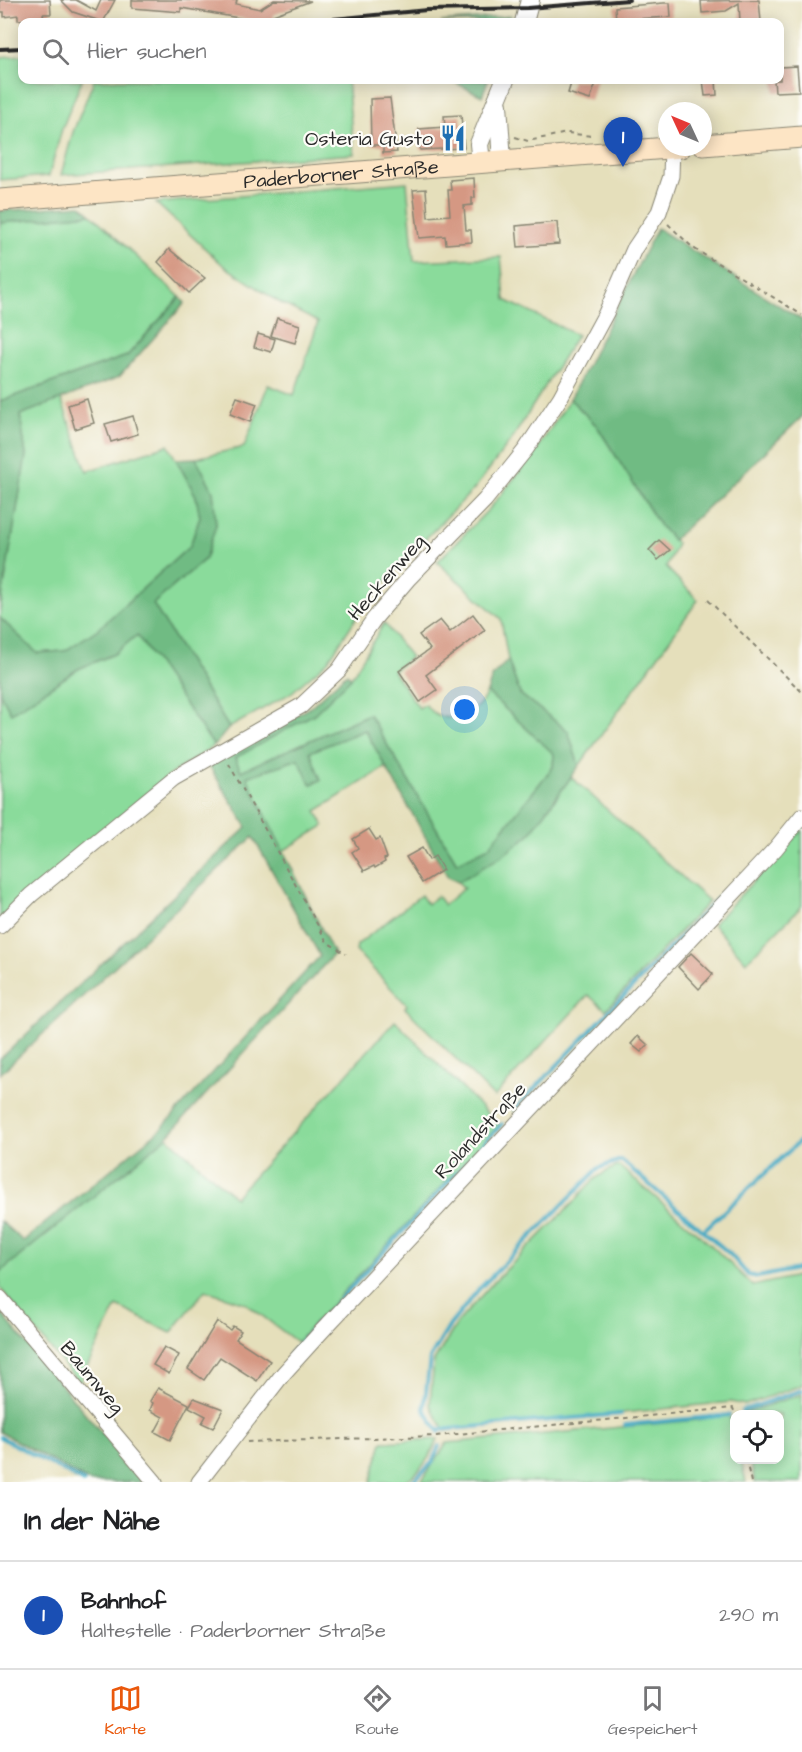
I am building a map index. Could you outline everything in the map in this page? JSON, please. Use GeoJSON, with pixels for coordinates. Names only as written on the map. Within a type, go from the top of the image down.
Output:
{"type":"FeatureCollection","features":[{"type":"Feature","properties":{"kind":"main road"},"geometry":{"type":"LineString","coordinates":[[712,145],[802,137]]}},
{"type":"Feature","properties":{"kind":"main road","name":"Paderborner Straße"},"geometry":{"type":"LineString","coordinates":[[0,200],[658,148]]}},
{"type":"Feature","properties":{"kind":"street"},"geometry":{"type":"LineString","coordinates":[[525,18],[530,0]]}},
{"type":"Feature","properties":{"kind":"street"},"geometry":{"type":"LineString","coordinates":[[481,163],[480,144],[504,84]]}},
{"type":"Feature","properties":{"kind":"street"},"geometry":{"type":"LineString","coordinates":[[498,103],[502,160]]}},
{"type":"Feature","properties":{"kind":"street","name":"Heckenweg"},"geometry":{"type":"LineString","coordinates":[[0,926],[31,895],[174,778],[301,706],[339,670],[374,619],[409,578],[492,492],[526,449],[561,398],[606,313],[634,249],[659,212],[670,176],[671,156]]}},
{"type":"Feature","properties":{"kind":"street","name":"Rolandstraße"},"geometry":{"type":"LineString","coordinates":[[199,1482],[283,1374],[321,1332],[776,848],[802,816]]}},
{"type":"Feature","properties":{"kind":"street","name":"Baumweg"},"geometry":{"type":"LineString","coordinates":[[0,1298],[155,1482]]}},
{"type":"Feature","properties":{"kind":"path"},"geometry":{"type":"LineString","coordinates":[[659,212],[674,231],[693,248],[802,315]]}},
{"type":"Feature","properties":{"kind":"path"},"geometry":{"type":"LineString","coordinates":[[708,600],[802,692]]}},
{"type":"Feature","properties":{"kind":"path"},"geometry":{"type":"LineString","coordinates":[[222,751],[327,942],[346,954]]}},
{"type":"Feature","properties":{"kind":"path"},"geometry":{"type":"LineString","coordinates":[[230,1442],[436,1436],[734,1408],[734,1410]]}},
{"type":"Feature","properties":{"kind":"path"},"geometry":{"type":"LineString","coordinates":[[747,1464],[752,1482]]}},
{"type":"Feature","properties":{"kind":"green space"},"geometry":{"type":"Polygon","coordinates":[[[511,16],[510,18],[488,18],[511,16]]]}},
{"type":"Feature","properties":{"kind":"green space"},"geometry":{"type":"Polygon","coordinates":[[[18,55],[18,84],[80,84],[62,129],[49,176],[0,180],[0,57],[18,55]]]}},
{"type":"Feature","properties":{"kind":"green space"},"geometry":{"type":"Polygon","coordinates":[[[92,84],[347,84],[354,154],[61,175],[73,132],[92,84]]]}},
{"type":"Feature","properties":{"kind":"green space"},"geometry":{"type":"Polygon","coordinates":[[[458,84],[486,84],[482,96],[458,84]]]}},
{"type":"Feature","properties":{"kind":"green space"},"geometry":{"type":"Polygon","coordinates":[[[407,182],[414,261],[501,257],[505,300],[577,335],[512,439],[475,488],[396,569],[362,609],[328,661],[291,693],[229,728],[153,604],[205,559],[216,525],[213,491],[196,458],[244,447],[268,385],[294,395],[318,322],[279,302],[224,266],[156,203],[407,182]]]}},
{"type":"Feature","properties":{"kind":"green space"},"geometry":{"type":"Polygon","coordinates":[[[81,205],[91,214],[0,223],[0,211],[81,205]]]}},
{"type":"Feature","properties":{"kind":"green space"},"geometry":{"type":"Polygon","coordinates":[[[91,214],[180,297],[127,356],[0,401],[0,223],[91,214]]]}},
{"type":"Feature","properties":{"kind":"green space"},"geometry":{"type":"Polygon","coordinates":[[[657,228],[802,320],[802,417],[673,540],[660,526],[597,426],[570,399],[657,228]]]}},
{"type":"Feature","properties":{"kind":"green space"},"geometry":{"type":"Polygon","coordinates":[[[180,297],[185,303],[119,377],[20,415],[26,455],[0,610],[0,401],[127,356],[180,297]]]}},
{"type":"Feature","properties":{"kind":"green space"},"geometry":{"type":"Polygon","coordinates":[[[61,399],[87,471],[168,445],[196,496],[200,517],[190,546],[98,629],[65,651],[37,653],[0,618],[0,610],[26,455],[20,415],[61,399]]]}},
{"type":"Feature","properties":{"kind":"green space"},"geometry":{"type":"Polygon","coordinates":[[[570,399],[597,426],[660,526],[677,544],[666,567],[698,600],[579,766],[568,731],[520,694],[508,660],[501,619],[437,562],[491,507],[534,454],[570,399]]]}},
{"type":"Feature","properties":{"kind":"green space"},"geometry":{"type":"Polygon","coordinates":[[[196,458],[213,491],[216,525],[205,559],[153,604],[229,728],[214,746],[137,635],[114,654],[78,669],[11,713],[0,693],[0,618],[37,653],[65,651],[98,629],[190,546],[200,517],[196,496],[176,459],[196,458]]]}},
{"type":"Feature","properties":{"kind":"green space"},"geometry":{"type":"Polygon","coordinates":[[[384,623],[411,657],[393,671],[419,708],[425,704],[432,712],[440,716],[459,717],[475,708],[487,692],[554,754],[553,767],[489,847],[457,863],[369,714],[241,771],[234,758],[314,714],[351,678],[384,623]]]}},
{"type":"Feature","properties":{"kind":"green space"},"geometry":{"type":"Polygon","coordinates":[[[137,635],[214,746],[172,773],[0,918],[0,693],[11,713],[78,669],[114,654],[137,635]]]}},
{"type":"Feature","properties":{"kind":"green space"},"geometry":{"type":"Polygon","coordinates":[[[508,660],[520,694],[568,731],[579,766],[529,835],[502,856],[458,882],[448,877],[365,730],[310,752],[321,780],[311,784],[298,759],[247,777],[334,954],[167,1137],[0,1272],[0,1221],[23,1241],[162,1128],[320,956],[253,837],[0,1074],[0,1059],[247,827],[208,764],[309,708],[347,673],[351,678],[314,714],[235,758],[241,771],[369,714],[457,863],[489,847],[553,767],[554,754],[487,692],[492,677],[508,660]]]}},
{"type":"Feature","properties":{"kind":"green space"},"geometry":{"type":"Polygon","coordinates":[[[365,730],[386,767],[316,811],[324,826],[283,851],[246,777],[298,759],[311,784],[321,780],[309,752],[365,730]]]}},
{"type":"Feature","properties":{"kind":"green space"},"geometry":{"type":"Polygon","coordinates":[[[571,777],[709,901],[606,1010],[588,995],[494,1097],[405,1008],[407,1005],[356,951],[357,945],[421,895],[427,904],[437,896],[444,905],[464,888],[458,882],[502,856],[529,835],[571,777]]]}},
{"type":"Feature","properties":{"kind":"green space"},"geometry":{"type":"Polygon","coordinates":[[[802,830],[802,906],[746,962],[713,924],[802,830]]]}},
{"type":"Feature","properties":{"kind":"green space"},"geometry":{"type":"Polygon","coordinates":[[[395,1021],[499,1125],[297,1342],[245,1303],[205,1290],[171,1333],[117,1306],[79,1383],[0,1288],[0,1272],[167,1137],[235,1197],[395,1021]]]}},
{"type":"Feature","properties":{"kind":"green space"},"geometry":{"type":"Polygon","coordinates":[[[619,1166],[712,1246],[753,1286],[802,1275],[802,1385],[745,1405],[731,1402],[445,1431],[430,1405],[434,1361],[458,1322],[591,1183],[619,1166]]]}},
{"type":"Feature","properties":{"kind":"green space"},"geometry":{"type":"Polygon","coordinates":[[[0,1312],[143,1482],[90,1482],[0,1432],[0,1312]]]}},
{"type":"Feature","properties":{"kind":"green space"},"geometry":{"type":"Polygon","coordinates":[[[802,1394],[802,1482],[755,1482],[751,1464],[784,1464],[784,1410],[753,1410],[802,1394]]]}},
{"type":"Feature","properties":{"kind":"green space"},"geometry":{"type":"Polygon","coordinates":[[[729,1414],[730,1464],[742,1464],[746,1482],[421,1482],[447,1443],[698,1420],[729,1414]]]}},
{"type":"Feature","properties":{"kind":"green space"},"geometry":{"type":"Polygon","coordinates":[[[438,1439],[419,1471],[407,1480],[371,1482],[382,1442],[438,1439]]]}},
{"type":"Feature","properties":{"kind":"building"},"geometry":{"type":"Polygon","coordinates":[[[0,0],[50,0],[51,14],[43,14],[44,18],[18,18],[18,15],[4,17],[4,12],[0,12],[0,0]]]}},
{"type":"Feature","properties":{"kind":"building"},"geometry":{"type":"Polygon","coordinates":[[[61,0],[76,0],[96,11],[101,0],[115,0],[105,18],[91,18],[73,12],[61,0]]]}},
{"type":"Feature","properties":{"kind":"building"},"geometry":{"type":"Polygon","coordinates":[[[132,0],[237,0],[236,4],[260,9],[274,0],[311,1],[273,15],[273,18],[239,18],[181,8],[181,12],[132,8],[132,0]]]}},
{"type":"Feature","properties":{"kind":"building"},"geometry":{"type":"Polygon","coordinates":[[[759,0],[761,18],[740,18],[739,3],[726,11],[702,13],[701,1],[759,0]]]}},
{"type":"Feature","properties":{"kind":"building"},"geometry":{"type":"Polygon","coordinates":[[[670,3],[671,17],[616,18],[615,7],[670,3]]]}},
{"type":"Feature","properties":{"kind":"building"},"geometry":{"type":"Polygon","coordinates":[[[797,66],[799,91],[775,92],[774,84],[784,84],[784,67],[797,66]]]}},
{"type":"Feature","properties":{"kind":"building"},"geometry":{"type":"Polygon","coordinates":[[[571,84],[596,84],[590,100],[568,93],[571,84]]]}},
{"type":"Feature","properties":{"kind":"building"},"geometry":{"type":"Polygon","coordinates":[[[704,84],[716,84],[717,95],[705,96],[704,84]]]}},
{"type":"Feature","properties":{"kind":"building"},"geometry":{"type":"Polygon","coordinates":[[[390,98],[397,152],[383,153],[383,145],[371,145],[370,99],[390,98]]]}},
{"type":"Feature","properties":{"kind":"building"},"geometry":{"type":"Polygon","coordinates":[[[461,115],[464,148],[420,150],[419,129],[445,127],[444,116],[461,115]]]}},
{"type":"Feature","properties":{"kind":"building"},"geometry":{"type":"Polygon","coordinates":[[[474,178],[475,198],[472,198],[472,205],[464,206],[466,230],[471,230],[472,242],[446,244],[445,236],[419,238],[413,190],[426,189],[428,217],[450,215],[448,190],[451,190],[450,180],[474,178]]]}},
{"type":"Feature","properties":{"kind":"building"},"geometry":{"type":"Polygon","coordinates":[[[557,222],[559,244],[518,247],[516,226],[557,222]]]}},
{"type":"Feature","properties":{"kind":"building"},"geometry":{"type":"Polygon","coordinates":[[[169,249],[205,278],[189,293],[158,262],[169,249]]]}},
{"type":"Feature","properties":{"kind":"building"},"geometry":{"type":"Polygon","coordinates":[[[277,318],[300,325],[295,343],[271,336],[277,318]]]}},
{"type":"Feature","properties":{"kind":"building"},"geometry":{"type":"Polygon","coordinates":[[[258,334],[275,339],[271,352],[254,347],[258,334]]]}},
{"type":"Feature","properties":{"kind":"building"},"geometry":{"type":"Polygon","coordinates":[[[237,397],[257,404],[250,422],[230,414],[237,397]]]}},
{"type":"Feature","properties":{"kind":"building"},"geometry":{"type":"Polygon","coordinates":[[[87,399],[94,423],[75,429],[68,405],[87,399]]]}},
{"type":"Feature","properties":{"kind":"building"},"geometry":{"type":"Polygon","coordinates":[[[133,416],[138,434],[111,442],[105,424],[133,416]]]}},
{"type":"Feature","properties":{"kind":"building"},"geometry":{"type":"Polygon","coordinates":[[[659,540],[670,550],[658,560],[649,550],[659,540]]]}},
{"type":"Feature","properties":{"kind":"building"},"geometry":{"type":"Polygon","coordinates":[[[473,614],[485,630],[426,675],[437,690],[420,702],[399,671],[430,649],[419,635],[440,620],[450,632],[473,614]]]}},
{"type":"Feature","properties":{"kind":"building"},"geometry":{"type":"Polygon","coordinates":[[[369,829],[376,840],[380,838],[387,858],[375,868],[374,866],[364,871],[352,852],[358,848],[353,839],[369,829]]]}},
{"type":"Feature","properties":{"kind":"building"},"geometry":{"type":"Polygon","coordinates":[[[422,848],[429,860],[435,856],[443,870],[422,883],[406,857],[422,848]]]}},
{"type":"Feature","properties":{"kind":"building"},"geometry":{"type":"Polygon","coordinates":[[[691,953],[713,974],[699,989],[678,967],[691,953]]]}},
{"type":"Feature","properties":{"kind":"building"},"geometry":{"type":"Polygon","coordinates":[[[638,1036],[648,1045],[641,1052],[631,1044],[638,1036]]]}},
{"type":"Feature","properties":{"kind":"building"},"geometry":{"type":"Polygon","coordinates":[[[217,1321],[230,1330],[233,1326],[241,1331],[236,1339],[270,1361],[257,1381],[220,1357],[204,1380],[188,1369],[217,1321]]]}},
{"type":"Feature","properties":{"kind":"building"},"geometry":{"type":"Polygon","coordinates":[[[164,1347],[179,1355],[169,1374],[153,1365],[164,1347]]]}},
{"type":"Feature","properties":{"kind":"building"},"geometry":{"type":"Polygon","coordinates":[[[158,1388],[189,1404],[170,1440],[155,1432],[163,1417],[150,1410],[153,1403],[150,1401],[158,1388]]]}},
{"type":"Feature","properties":{"kind":"building"},"geometry":{"type":"Polygon","coordinates":[[[194,1398],[223,1409],[213,1428],[202,1423],[206,1416],[189,1407],[194,1398]]]}},
{"type":"Feature","properties":{"kind":"waterway"},"geometry":{"type":"LineString","coordinates":[[514,1110],[729,887]]}},
{"type":"Feature","properties":{"kind":"waterway"},"geometry":{"type":"LineString","coordinates":[[290,1354],[502,1124]]}},
{"type":"Feature","properties":{"kind":"waterway"},"geometry":{"type":"LineString","coordinates":[[704,1230],[802,1139]]}},
{"type":"Feature","properties":{"kind":"waterway"},"geometry":{"type":"LineString","coordinates":[[439,1432],[424,1409],[430,1358],[450,1325],[478,1290],[599,1168],[621,1160],[730,1254],[748,1275],[758,1277],[802,1268]]}},
{"type":"Feature","properties":{"kind":"waterway"},"geometry":{"type":"LineString","coordinates":[[745,1410],[802,1390]]}},
{"type":"Feature","properties":{"kind":"waterway"},"geometry":{"type":"LineString","coordinates":[[438,1430],[621,1414]]}},
{"type":"Feature","properties":{"kind":"waterway"},"geometry":{"type":"LineString","coordinates":[[625,1425],[729,1415]]}},
{"type":"Feature","properties":{"kind":"waterway"},"geometry":{"type":"LineString","coordinates":[[0,1437],[84,1482]]}},
{"type":"Feature","properties":{"kind":"waterway"},"geometry":{"type":"LineString","coordinates":[[412,1482],[432,1463],[439,1446]]}},
{"type":"Feature","properties":{"kind":"railway"},"geometry":{"type":"LineString","coordinates":[[344,18],[427,10],[528,8],[629,0]]}},
{"type":"Feature","properties":{"kind":"railway"},"geometry":{"type":"LineString","coordinates":[[0,49],[18,48]]}},
{"type":"Feature","properties":{"kind":"place","name":"Osteria Gusto"},"geometry":{"type":"Point","coordinates":[453,138]}},
{"type":"Feature","properties":{"kind":"place","name":"Bahnhof"},"geometry":{"type":"Point","coordinates":[623,167]}}]}
